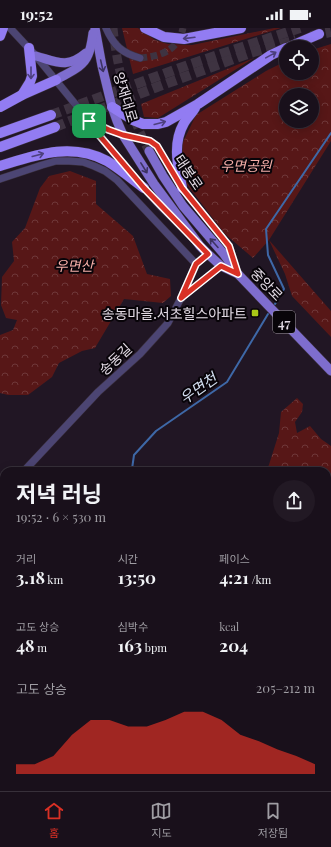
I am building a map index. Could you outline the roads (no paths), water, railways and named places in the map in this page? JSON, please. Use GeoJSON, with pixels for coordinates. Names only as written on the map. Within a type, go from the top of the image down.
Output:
{"type":"FeatureCollection","features":[{"type":"Feature","properties":{"kind":"highway"},"geometry":{"type":"LineString","coordinates":[[0,36],[3,28]]}},
{"type":"Feature","properties":{"kind":"highway"},"geometry":{"type":"LineString","coordinates":[[145,28],[164,37],[184,39],[241,28]]}},
{"type":"Feature","properties":{"kind":"highway"},"geometry":{"type":"LineString","coordinates":[[305,40],[319,34]]}},
{"type":"Feature","properties":{"kind":"highway"},"geometry":{"type":"LineString","coordinates":[[112,107],[138,123],[152,125],[166,122],[198,104],[271,55],[279,51]]}},
{"type":"Feature","properties":{"kind":"highway"},"geometry":{"type":"LineString","coordinates":[[22,95],[32,76],[32,52]]}},
{"type":"Feature","properties":{"kind":"highway"},"geometry":{"type":"LineString","coordinates":[[0,107],[22,95],[56,80]]}},
{"type":"Feature","properties":{"kind":"highway"},"geometry":{"type":"LineString","coordinates":[[182,188],[176,158],[176,144],[184,122],[198,104]]}},
{"type":"Feature","properties":{"kind":"highway"},"geometry":{"type":"LineString","coordinates":[[0,133],[51,115]]}},
{"type":"Feature","properties":{"kind":"highway"},"geometry":{"type":"LineString","coordinates":[[0,147],[55,127]]}},
{"type":"Feature","properties":{"kind":"highway"},"geometry":{"type":"LineString","coordinates":[[0,166],[47,153],[63,151],[78,152],[95,156],[106,161],[144,188]]}},
{"type":"Feature","properties":{"kind":"main road"},"geometry":{"type":"LineString","coordinates":[[56,80],[82,64],[90,50],[95,28]]}},
{"type":"Feature","properties":{"kind":"main road","name":"양재대로"},"geometry":{"type":"LineString","coordinates":[[95,28],[112,107],[123,135],[154,184],[200,246],[221,266],[238,274]]}},
{"type":"Feature","properties":{"kind":"main road"},"geometry":{"type":"LineString","coordinates":[[32,52],[55,62],[67,63],[80,59],[90,50]]}},
{"type":"Feature","properties":{"kind":"main road","name":"중앙로"},"geometry":{"type":"LineString","coordinates":[[149,151],[163,176],[183,206],[223,253],[238,274],[331,371]]}},
{"type":"Feature","properties":{"kind":"street","name":"태봉로"},"geometry":{"type":"LineString","coordinates":[[10,28],[56,80],[93,128],[161,208],[200,246]]}},
{"type":"Feature","properties":{"kind":"street"},"geometry":{"type":"LineString","coordinates":[[106,28],[120,49],[140,58]]}},
{"type":"Feature","properties":{"kind":"street","name":"태봉로"},"geometry":{"type":"LineString","coordinates":[[89,121],[123,135],[150,141],[157,146],[182,188],[229,246],[238,274]]}},
{"type":"Feature","properties":{"kind":"street"},"geometry":{"type":"LineString","coordinates":[[0,179],[56,161],[83,162],[94,166],[105,171],[118,180],[196,264]]}},
{"type":"Feature","properties":{"kind":"street"},"geometry":{"type":"LineString","coordinates":[[181,298],[196,264],[208,254]]}},
{"type":"Feature","properties":{"kind":"street","name":"송동길"},"geometry":{"type":"LineString","coordinates":[[28,467],[98,392],[140,354],[168,323],[181,298],[221,266]]}},
{"type":"Feature","properties":{"kind":"waterway","name":"우면천"},"geometry":{"type":"LineString","coordinates":[[275,304],[284,289],[268,255],[266,229],[331,133]]}},
{"type":"Feature","properties":{"kind":"waterway","name":"우면천"},"geometry":{"type":"LineString","coordinates":[[132,467],[134,455],[156,431],[227,382],[268,314]]}},
{"type":"Feature","properties":{"kind":"tunnel"},"geometry":{"type":"LineString","coordinates":[[113,28],[125,91],[136,122],[149,151]]}},
{"type":"Feature","properties":{"kind":"tunnel"},"geometry":{"type":"LineString","coordinates":[[140,58],[155,56],[168,51],[181,36],[183,28]]}},
{"type":"Feature","properties":{"kind":"tunnel"},"geometry":{"type":"LineString","coordinates":[[51,115],[191,64],[300,28]]}},
{"type":"Feature","properties":{"kind":"tunnel"},"geometry":{"type":"LineString","coordinates":[[311,36],[331,32]]}},
{"type":"Feature","properties":{"kind":"tunnel"},"geometry":{"type":"LineString","coordinates":[[55,127],[157,87],[250,53],[279,45]]}},
{"type":"Feature","properties":{"kind":"place","name":"송동마을.서초힐스아파트"},"geometry":{"type":"Point","coordinates":[255,313]}},
{"type":"Feature","properties":{"kind":"park label","name":"우면공원"},"geometry":{"type":"Point","coordinates":[246,165]}},
{"type":"Feature","properties":{"kind":"park label","name":"우면산"},"geometry":{"type":"Point","coordinates":[74,265]}}]}
